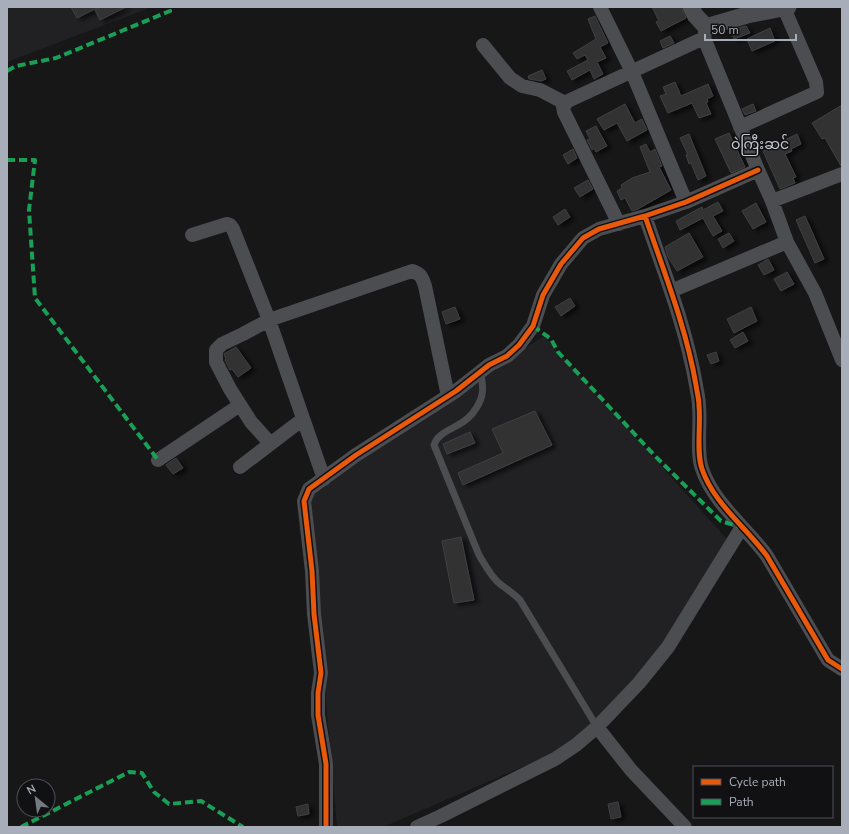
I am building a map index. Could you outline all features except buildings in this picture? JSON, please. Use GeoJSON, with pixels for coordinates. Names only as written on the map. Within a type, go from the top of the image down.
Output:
{"type":"FeatureCollection","features":[{"type":"Feature","properties":{"kind":"street"},"geometry":{"type":"LineString","coordinates":[[600,7],[632,72],[686,202]]}},
{"type":"Feature","properties":{"kind":"street"},"geometry":{"type":"LineString","coordinates":[[691,7],[705,32],[740,126],[772,201],[787,242],[815,294],[842,360]]}},
{"type":"Feature","properties":{"kind":"street"},"geometry":{"type":"LineString","coordinates":[[619,224],[564,112],[563,106],[565,103],[632,72],[705,32],[747,15],[786,7],[816,82],[817,92],[740,126]]}},
{"type":"Feature","properties":{"kind":"street"},"geometry":{"type":"LineString","coordinates":[[483,45],[510,78],[522,86],[540,90],[565,103]]}},
{"type":"Feature","properties":{"kind":"street"},"geometry":{"type":"LineString","coordinates":[[326,827],[326,764],[318,715],[320,673],[314,614],[312,571],[304,501],[309,489],[356,455],[507,356],[524,339],[533,326],[543,295],[561,264],[583,238],[599,229],[646,216],[686,202],[758,170]]}},
{"type":"Feature","properties":{"kind":"street"},"geometry":{"type":"LineString","coordinates":[[772,201],[842,174]]}},
{"type":"Feature","properties":{"kind":"street"},"geometry":{"type":"LineString","coordinates":[[646,216],[671,291],[692,363],[700,406],[699,446],[702,468],[710,486],[729,513],[767,556],[828,660],[842,669]]}},
{"type":"Feature","properties":{"kind":"street"},"geometry":{"type":"LineString","coordinates":[[192,235],[227,224],[230,225],[269,320],[324,478]]}},
{"type":"Feature","properties":{"kind":"street"},"geometry":{"type":"LineString","coordinates":[[671,291],[787,242]]}},
{"type":"Feature","properties":{"kind":"street"},"geometry":{"type":"LineString","coordinates":[[270,443],[251,422],[240,405],[216,362],[216,350],[222,344],[269,320],[412,271],[419,273],[425,286],[448,396]]}},
{"type":"Feature","properties":{"kind":"street"},"geometry":{"type":"LineString","coordinates":[[158,460],[240,405]]}},
{"type":"Feature","properties":{"kind":"street"},"geometry":{"type":"LineString","coordinates":[[240,467],[303,419]]}},
{"type":"Feature","properties":{"kind":"street"},"geometry":{"type":"LineString","coordinates":[[417,827],[555,759],[576,745],[597,727],[639,683],[668,647],[742,527]]}},
{"type":"Feature","properties":{"kind":"street"},"geometry":{"type":"LineString","coordinates":[[597,727],[644,784],[685,827]]}},
{"type":"Feature","properties":{"kind":"lane"},"geometry":{"type":"LineString","coordinates":[[481,372],[483,393],[476,408],[469,418],[435,440],[434,445],[486,568],[499,583],[520,600],[597,727]]}},
{"type":"Feature","properties":{"kind":"shaded area"},"geometry":{"type":"Polygon","coordinates":[[[7,7],[152,7],[7,62],[7,7]]]}},
{"type":"Feature","properties":{"kind":"shaded area"},"geometry":{"type":"Polygon","coordinates":[[[544,336],[727,539],[653,662],[571,746],[383,827],[337,827],[308,497],[454,394],[544,336]]]}},
{"type":"Feature","properties":{"kind":"marked path"},"geometry":{"type":"LineString","coordinates":[[7,71],[16,66],[56,58],[170,11],[168,7]]}},
{"type":"Feature","properties":{"kind":"marked path"},"geometry":{"type":"LineString","coordinates":[[7,160],[35,160],[29,210],[35,298],[158,460]]}},
{"type":"Feature","properties":{"kind":"marked path"},"geometry":{"type":"LineString","coordinates":[[533,326],[551,339],[558,352],[657,458],[721,521],[740,527]]}},
{"type":"Feature","properties":{"kind":"marked path"},"geometry":{"type":"LineString","coordinates":[[21,827],[129,772],[142,773],[154,792],[169,804],[201,801],[243,827]]}},
{"type":"Feature","properties":{"kind":"cycle path"},"geometry":{"type":"LineString","coordinates":[[326,827],[326,764],[318,715],[318,693],[321,673],[304,501],[309,489],[356,455],[456,391],[489,365],[507,356],[519,345],[533,326],[543,295],[561,264],[583,238],[599,229],[645,216],[686,202],[758,170]]}},
{"type":"Feature","properties":{"kind":"cycle path"},"geometry":{"type":"LineString","coordinates":[[645,216],[674,300],[692,363],[699,403],[699,455],[707,482],[722,504],[767,556],[828,660],[842,669]]}},
{"type":"Feature","properties":{"kind":"district","name":"ဝဲကြီးဆင်"},"geometry":{"type":"Point","coordinates":[760,144]}}]}
